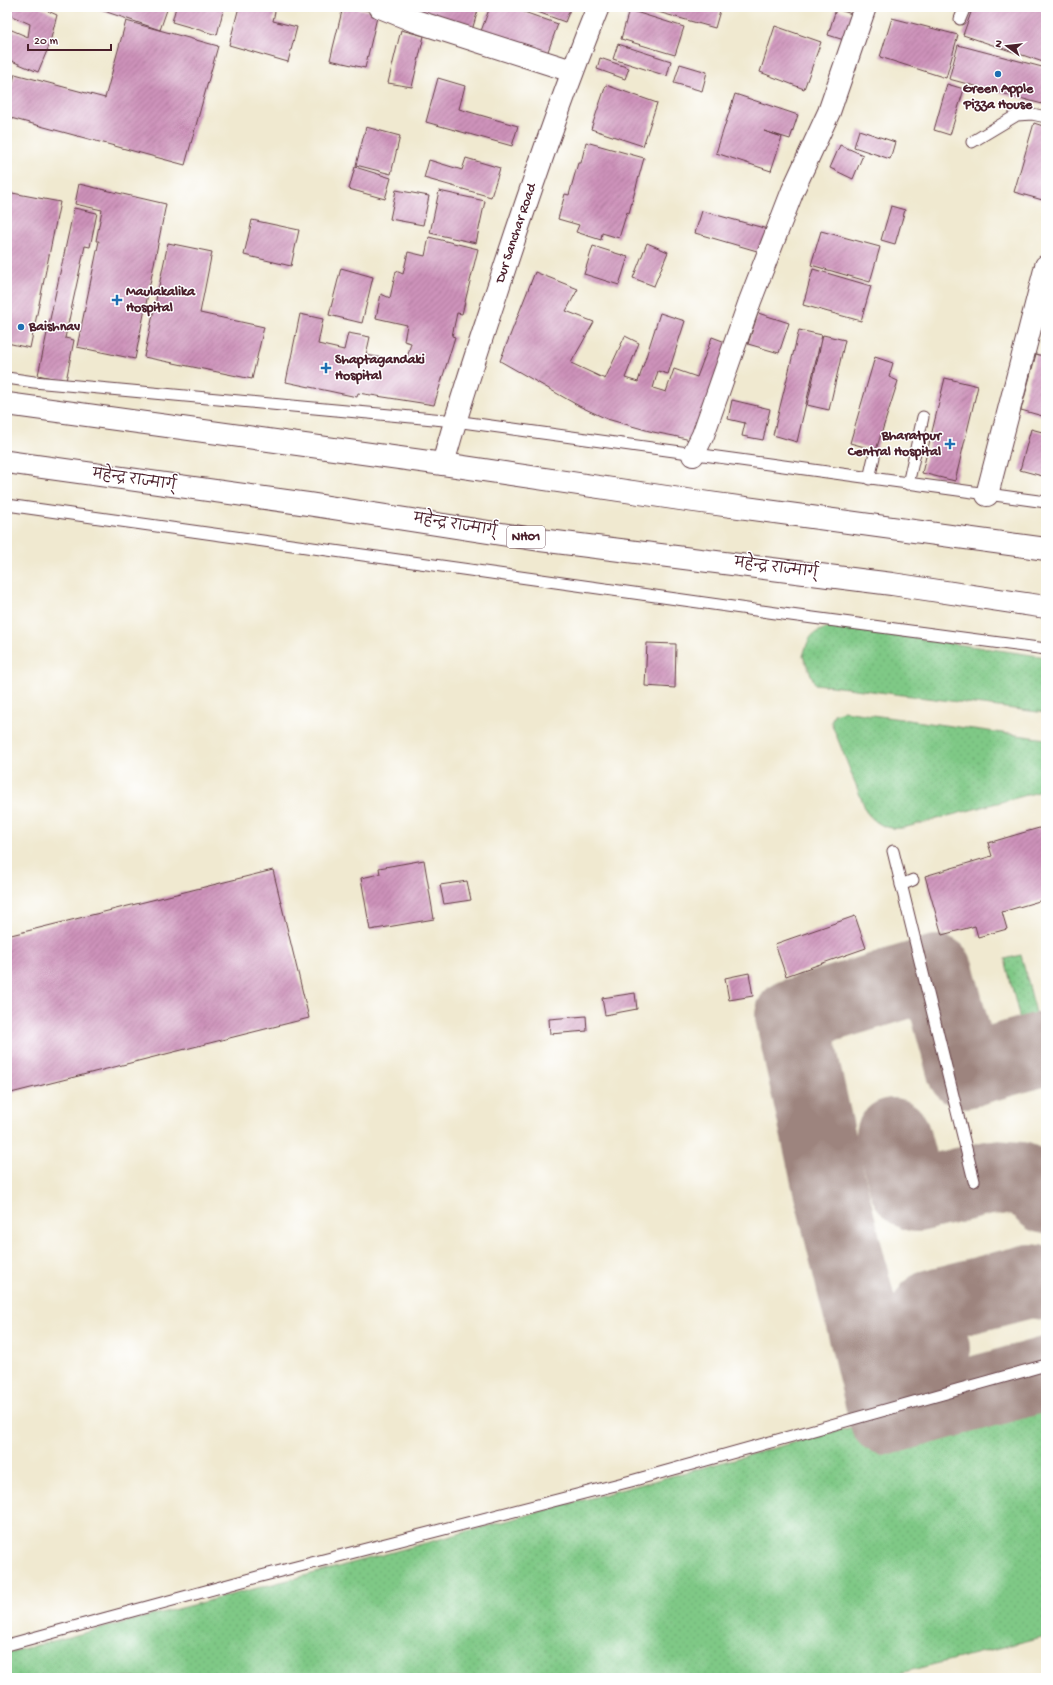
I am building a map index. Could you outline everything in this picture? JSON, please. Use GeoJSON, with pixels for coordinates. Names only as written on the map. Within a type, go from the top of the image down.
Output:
{"type":"FeatureCollection","features":[{"type":"Feature","properties":{"kind":"main road"},"geometry":{"type":"LineString","coordinates":[[380,7],[412,20],[572,70]]}},
{"type":"Feature","properties":{"kind":"main road","name":"Dur Sanchar Road"},"geometry":{"type":"LineString","coordinates":[[443,464],[455,421],[535,176],[572,70],[598,7]]}},
{"type":"Feature","properties":{"kind":"main road"},"geometry":{"type":"LineString","coordinates":[[693,455],[703,435],[750,300],[793,190],[829,112],[865,7]]}},
{"type":"Feature","properties":{"kind":"main road"},"geometry":{"type":"LineString","coordinates":[[987,494],[1046,266]]}},
{"type":"Feature","properties":{"kind":"main road"},"geometry":{"type":"LineString","coordinates":[[7,404],[443,464],[687,500],[890,526],[1046,549]]}},
{"type":"Feature","properties":{"kind":"main road","name":"महेन्द्र राज्मार्ग्"},"geometry":{"type":"LineString","coordinates":[[7,462],[308,504],[540,540],[892,584],[1046,607]]}},
{"type":"Feature","properties":{"kind":"lane"},"geometry":{"type":"LineString","coordinates":[[960,19],[965,7]]}},
{"type":"Feature","properties":{"kind":"lane"},"geometry":{"type":"LineString","coordinates":[[972,142],[1017,115],[1032,114],[1046,117]]}},
{"type":"Feature","properties":{"kind":"lane"},"geometry":{"type":"LineString","coordinates":[[7,378],[34,382],[455,421],[693,455],[1046,502]]}},
{"type":"Feature","properties":{"kind":"lane"},"geometry":{"type":"LineString","coordinates":[[908,484],[923,416]]}},
{"type":"Feature","properties":{"kind":"lane"},"geometry":{"type":"LineString","coordinates":[[869,479],[874,457]]}},
{"type":"Feature","properties":{"kind":"lane"},"geometry":{"type":"LineString","coordinates":[[7,505],[783,614],[1046,649]]}},
{"type":"Feature","properties":{"kind":"lane"},"geometry":{"type":"LineString","coordinates":[[893,851],[974,1182]]}},
{"type":"Feature","properties":{"kind":"lane"},"geometry":{"type":"LineString","coordinates":[[901,884],[913,880]]}},
{"type":"Feature","properties":{"kind":"lane"},"geometry":{"type":"LineString","coordinates":[[7,1645],[254,1578],[631,1481],[1046,1366]]}},
{"type":"Feature","properties":{"kind":"green space"},"geometry":{"type":"Polygon","coordinates":[[[832,626],[1046,657],[1046,713],[815,684],[803,656],[809,639],[815,633],[832,626]]]}},
{"type":"Feature","properties":{"kind":"green space"},"geometry":{"type":"Polygon","coordinates":[[[843,711],[1046,739],[1046,790],[903,828],[883,826],[867,813],[831,722],[834,714],[843,711]]]}},
{"type":"Feature","properties":{"kind":"green space"},"geometry":{"type":"Polygon","coordinates":[[[1021,955],[1041,1032],[1024,1036],[1005,959],[1021,955]]]}},
{"type":"Feature","properties":{"kind":"green space"},"geometry":{"type":"Polygon","coordinates":[[[966,970],[987,1047],[969,1052],[948,975],[966,970]]]}},
{"type":"Feature","properties":{"kind":"green space"},"geometry":{"type":"Polygon","coordinates":[[[1046,1374],[1046,1636],[880,1678],[7,1678],[7,1653],[323,1571],[1046,1374]]]}},
{"type":"Feature","properties":{"kind":"building"},"geometry":{"type":"Polygon","coordinates":[[[7,7],[39,7],[57,15],[49,46],[38,72],[7,59],[7,28],[28,37],[30,24],[7,14],[7,7]]]}},
{"type":"Feature","properties":{"kind":"building"},"geometry":{"type":"Polygon","coordinates":[[[92,7],[168,7],[160,30],[92,7]]]}},
{"type":"Feature","properties":{"kind":"building"},"geometry":{"type":"Polygon","coordinates":[[[176,7],[224,7],[217,35],[172,22],[176,7]]]}},
{"type":"Feature","properties":{"kind":"building"},"geometry":{"type":"Polygon","coordinates":[[[239,7],[276,7],[273,21],[297,27],[288,62],[229,45],[239,7]]]}},
{"type":"Feature","properties":{"kind":"building"},"geometry":{"type":"Polygon","coordinates":[[[343,7],[352,7],[378,13],[365,68],[330,60],[343,7]]]}},
{"type":"Feature","properties":{"kind":"building"},"geometry":{"type":"Polygon","coordinates":[[[405,7],[479,7],[472,30],[405,7]]]}},
{"type":"Feature","properties":{"kind":"building"},"geometry":{"type":"Polygon","coordinates":[[[490,7],[510,7],[558,24],[547,54],[481,31],[490,7]]]}},
{"type":"Feature","properties":{"kind":"building"},"geometry":{"type":"Polygon","coordinates":[[[524,7],[571,7],[565,22],[524,7]]]}},
{"type":"Feature","properties":{"kind":"building"},"geometry":{"type":"Polygon","coordinates":[[[640,7],[721,7],[715,28],[640,7]]]}},
{"type":"Feature","properties":{"kind":"building"},"geometry":{"type":"Polygon","coordinates":[[[973,7],[1046,7],[1046,63],[963,35],[973,7]]]}},
{"type":"Feature","properties":{"kind":"building"},"geometry":{"type":"Polygon","coordinates":[[[836,9],[852,14],[844,40],[828,35],[836,9]]]}},
{"type":"Feature","properties":{"kind":"building"},"geometry":{"type":"Polygon","coordinates":[[[629,10],[684,27],[675,55],[621,39],[629,10]]]}},
{"type":"Feature","properties":{"kind":"building"},"geometry":{"type":"Polygon","coordinates":[[[892,18],[958,35],[946,78],[880,57],[892,18]]]}},
{"type":"Feature","properties":{"kind":"building"},"geometry":{"type":"Polygon","coordinates":[[[126,21],[218,46],[185,165],[7,117],[7,104],[15,74],[105,98],[126,21]]]}},
{"type":"Feature","properties":{"kind":"building"},"geometry":{"type":"Polygon","coordinates":[[[775,26],[821,42],[804,89],[760,72],[775,26]]]}},
{"type":"Feature","properties":{"kind":"building"},"geometry":{"type":"Polygon","coordinates":[[[401,30],[424,36],[412,87],[388,83],[401,30]]]}},
{"type":"Feature","properties":{"kind":"building"},"geometry":{"type":"Polygon","coordinates":[[[618,44],[671,61],[667,76],[613,59],[618,44]]]}},
{"type":"Feature","properties":{"kind":"building","name":"Green Apple Pizza House"},"geometry":{"type":"Polygon","coordinates":[[[958,45],[1046,68],[1046,105],[949,79],[958,45]]]}},
{"type":"Feature","properties":{"kind":"building"},"geometry":{"type":"Polygon","coordinates":[[[600,58],[629,68],[625,79],[597,69],[600,58]]]}},
{"type":"Feature","properties":{"kind":"building"},"geometry":{"type":"Polygon","coordinates":[[[680,64],[707,72],[702,91],[674,83],[680,64]]]}},
{"type":"Feature","properties":{"kind":"building"},"geometry":{"type":"Polygon","coordinates":[[[438,78],[465,86],[459,109],[518,126],[512,146],[426,122],[438,78]]]}},
{"type":"Feature","properties":{"kind":"building"},"geometry":{"type":"Polygon","coordinates":[[[947,84],[964,89],[950,135],[934,130],[947,84]]]}},
{"type":"Feature","properties":{"kind":"building"},"geometry":{"type":"Polygon","coordinates":[[[606,85],[657,103],[643,146],[591,129],[606,85]]]}},
{"type":"Feature","properties":{"kind":"building"},"geometry":{"type":"Polygon","coordinates":[[[735,94],[798,115],[790,139],[764,131],[782,137],[771,171],[716,153],[735,94]]]}},
{"type":"Feature","properties":{"kind":"building"},"geometry":{"type":"Polygon","coordinates":[[[1034,123],[1046,127],[1046,201],[1014,192],[1034,123]]]}},
{"type":"Feature","properties":{"kind":"building"},"geometry":{"type":"Polygon","coordinates":[[[366,127],[400,136],[391,174],[356,165],[366,127]]]}},
{"type":"Feature","properties":{"kind":"building"},"geometry":{"type":"Polygon","coordinates":[[[859,130],[895,142],[890,159],[854,147],[859,130]]]}},
{"type":"Feature","properties":{"kind":"building"},"geometry":{"type":"Polygon","coordinates":[[[586,142],[644,158],[629,213],[627,212],[619,238],[602,233],[601,240],[576,232],[579,225],[558,219],[565,194],[569,195],[578,163],[581,163],[586,142]]]}},
{"type":"Feature","properties":{"kind":"building"},"geometry":{"type":"Polygon","coordinates":[[[840,145],[863,155],[853,179],[830,168],[840,145]]]}},
{"type":"Feature","properties":{"kind":"building"},"geometry":{"type":"Polygon","coordinates":[[[466,158],[500,168],[491,197],[424,178],[429,160],[462,170],[466,158]]]}},
{"type":"Feature","properties":{"kind":"building"},"geometry":{"type":"Polygon","coordinates":[[[355,167],[391,178],[385,199],[349,189],[355,167]]]}},
{"type":"Feature","properties":{"kind":"building","name":"Maulakalika Hospital"},"geometry":{"type":"Polygon","coordinates":[[[79,184],[166,204],[135,359],[77,347],[99,241],[96,241],[102,210],[75,204],[79,184]]]}},
{"type":"Feature","properties":{"kind":"building"},"geometry":{"type":"Polygon","coordinates":[[[396,190],[429,196],[423,225],[390,219],[396,190]]]}},
{"type":"Feature","properties":{"kind":"building"},"geometry":{"type":"Polygon","coordinates":[[[439,191],[485,201],[476,243],[430,233],[439,191]]]}},
{"type":"Feature","properties":{"kind":"building"},"geometry":{"type":"Polygon","coordinates":[[[7,192],[60,202],[30,348],[7,343],[7,192]]]}},
{"type":"Feature","properties":{"kind":"building"},"geometry":{"type":"Polygon","coordinates":[[[891,206],[905,210],[895,244],[881,240],[891,206]]]}},
{"type":"Feature","properties":{"kind":"building"},"geometry":{"type":"Polygon","coordinates":[[[74,208],[97,213],[90,247],[85,246],[65,338],[74,340],[66,381],[38,375],[74,208]]]}},
{"type":"Feature","properties":{"kind":"building"},"geometry":{"type":"Polygon","coordinates":[[[702,211],[771,230],[764,253],[695,233],[702,211]]]}},
{"type":"Feature","properties":{"kind":"building"},"geometry":{"type":"Polygon","coordinates":[[[252,220],[299,230],[291,266],[244,255],[252,220]]]}},
{"type":"Feature","properties":{"kind":"building"},"geometry":{"type":"Polygon","coordinates":[[[821,231],[880,247],[870,282],[811,265],[821,231]]]}},
{"type":"Feature","properties":{"kind":"building"},"geometry":{"type":"Polygon","coordinates":[[[429,237],[478,249],[462,314],[457,313],[452,336],[455,337],[434,405],[358,393],[357,397],[286,382],[300,314],[323,319],[318,344],[344,350],[348,333],[370,337],[366,355],[406,362],[411,343],[404,341],[407,325],[376,318],[381,294],[390,298],[396,271],[403,274],[408,252],[425,256],[429,237]]]}},
{"type":"Feature","properties":{"kind":"building"},"geometry":{"type":"Polygon","coordinates":[[[168,243],[212,252],[200,313],[264,327],[252,379],[144,357],[168,243]]]}},
{"type":"Feature","properties":{"kind":"building"},"geometry":{"type":"Polygon","coordinates":[[[647,243],[668,252],[654,286],[633,278],[647,243]]]}},
{"type":"Feature","properties":{"kind":"building"},"geometry":{"type":"Polygon","coordinates":[[[593,246],[628,257],[619,285],[584,274],[593,246]]]}},
{"type":"Feature","properties":{"kind":"building"},"geometry":{"type":"Polygon","coordinates":[[[341,268],[373,277],[362,323],[329,315],[341,268]]]}},
{"type":"Feature","properties":{"kind":"building"},"geometry":{"type":"Polygon","coordinates":[[[813,269],[871,286],[861,321],[803,305],[813,269]]]}},
{"type":"Feature","properties":{"kind":"building"},"geometry":{"type":"Polygon","coordinates":[[[535,272],[578,289],[566,311],[594,322],[571,363],[605,379],[625,336],[639,343],[625,378],[638,382],[660,313],[685,321],[668,374],[658,371],[653,388],[666,392],[674,369],[697,377],[712,337],[728,343],[694,441],[653,432],[607,419],[579,406],[500,361],[535,272]]]}},
{"type":"Feature","properties":{"kind":"building"},"geometry":{"type":"Polygon","coordinates":[[[758,313],[789,323],[779,353],[748,344],[758,313]]]}},
{"type":"Feature","properties":{"kind":"building"},"geometry":{"type":"Polygon","coordinates":[[[799,330],[822,335],[797,442],[773,435],[799,330]]]}},
{"type":"Feature","properties":{"kind":"building"},"geometry":{"type":"Polygon","coordinates":[[[823,335],[845,340],[829,410],[807,405],[823,335]]]}},
{"type":"Feature","properties":{"kind":"building"},"geometry":{"type":"Polygon","coordinates":[[[1036,354],[1046,357],[1046,417],[1021,410],[1036,354]]]}},
{"type":"Feature","properties":{"kind":"building"},"geometry":{"type":"Polygon","coordinates":[[[875,357],[893,363],[889,377],[898,381],[876,450],[850,443],[875,357]]]}},
{"type":"Feature","properties":{"kind":"building"},"geometry":{"type":"Polygon","coordinates":[[[945,378],[978,386],[955,481],[922,473],[945,378]]]}},
{"type":"Feature","properties":{"kind":"building"},"geometry":{"type":"Polygon","coordinates":[[[732,400],[770,409],[763,440],[742,436],[745,423],[728,419],[732,400]]]}},
{"type":"Feature","properties":{"kind":"building"},"geometry":{"type":"Polygon","coordinates":[[[1031,429],[1046,433],[1046,477],[1020,470],[1031,429]]]}},
{"type":"Feature","properties":{"kind":"building"},"geometry":{"type":"Polygon","coordinates":[[[647,643],[676,644],[675,688],[645,686],[647,643]]]}},
{"type":"Feature","properties":{"kind":"building"},"geometry":{"type":"Polygon","coordinates":[[[1046,826],[1046,899],[1002,912],[1007,929],[978,937],[975,926],[942,935],[925,876],[992,856],[988,843],[1046,826]]]}},
{"type":"Feature","properties":{"kind":"building"},"geometry":{"type":"Polygon","coordinates":[[[424,860],[434,919],[370,930],[361,878],[380,874],[379,868],[424,860]]]}},
{"type":"Feature","properties":{"kind":"building"},"geometry":{"type":"Polygon","coordinates":[[[273,870],[309,1018],[7,1094],[7,936],[273,870]]]}},
{"type":"Feature","properties":{"kind":"building"},"geometry":{"type":"Polygon","coordinates":[[[467,881],[471,900],[444,904],[440,885],[467,881]]]}},
{"type":"Feature","properties":{"kind":"building"},"geometry":{"type":"Polygon","coordinates":[[[855,916],[866,948],[786,976],[775,944],[855,916]]]}},
{"type":"Feature","properties":{"kind":"building"},"geometry":{"type":"Polygon","coordinates":[[[749,973],[753,996],[729,1000],[725,978],[749,973]]]}},
{"type":"Feature","properties":{"kind":"building"},"geometry":{"type":"Polygon","coordinates":[[[635,993],[637,1009],[605,1015],[602,998],[635,993]]]}},
{"type":"Feature","properties":{"kind":"building"},"geometry":{"type":"Polygon","coordinates":[[[586,1016],[587,1031],[550,1034],[549,1019],[586,1016]]]}},
{"type":"Feature","properties":{"kind":"taxiway"},"geometry":{"type":"LineString","coordinates":[[1046,1048],[964,1071],[937,972],[792,1016],[828,1180],[886,1418],[1046,1374]]}},
{"type":"Feature","properties":{"kind":"taxiway"},"geometry":{"type":"LineString","coordinates":[[893,1135],[906,1185],[911,1192],[917,1195],[993,1177],[1020,1179],[1038,1187],[1046,1197]]}},
{"type":"Feature","properties":{"kind":"taxiway"},"geometry":{"type":"LineString","coordinates":[[933,1348],[926,1326],[926,1316],[932,1306],[1030,1281],[1046,1283]]}},
{"type":"Feature","properties":{"kind":"place","name":"Green Apple Pizza House"},"geometry":{"type":"Point","coordinates":[998,74]}},
{"type":"Feature","properties":{"kind":"place","name":"Maulakalika Hospital"},"geometry":{"type":"Point","coordinates":[117,300]}},
{"type":"Feature","properties":{"kind":"place","name":"Baishnav"},"geometry":{"type":"Point","coordinates":[21,327]}},
{"type":"Feature","properties":{"kind":"place","name":"Shaptagandaki Hospital"},"geometry":{"type":"Point","coordinates":[326,368]}},
{"type":"Feature","properties":{"kind":"place","name":"Bharatpur Central Hospital"},"geometry":{"type":"Point","coordinates":[950,444]}}]}
